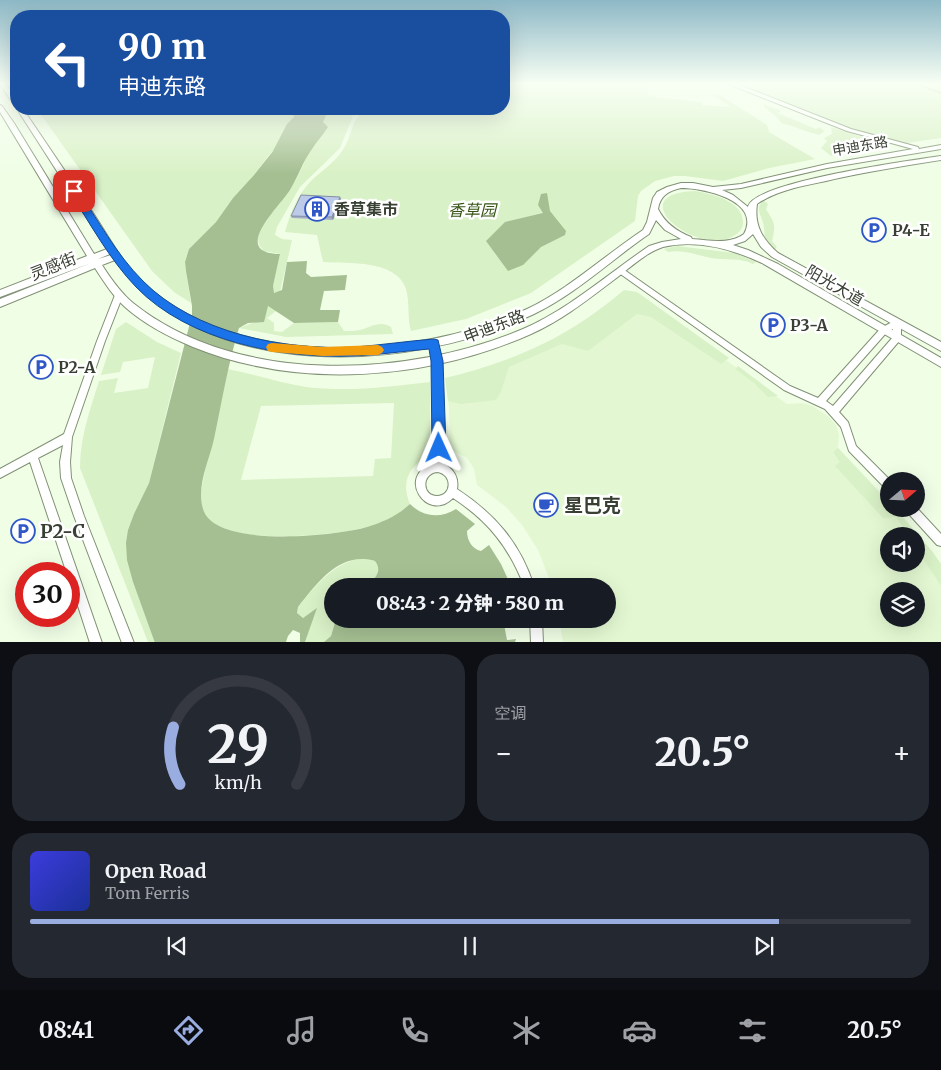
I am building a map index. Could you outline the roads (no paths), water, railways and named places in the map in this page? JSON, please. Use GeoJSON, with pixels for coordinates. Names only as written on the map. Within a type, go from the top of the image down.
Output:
{"type":"FeatureCollection","features":[{"type":"Feature","properties":{"kind":"street","name":"申迪东路"},"geometry":{"type":"LineString","coordinates":[[4,114],[95,261],[130,306],[156,324],[200,346],[238,358],[264,363],[338,369],[375,368],[437,361],[488,346],[526,332],[556,317],[586,298],[660,244],[677,241],[710,244]]}},
{"type":"Feature","properties":{"kind":"street"},"geometry":{"type":"LineString","coordinates":[[801,114],[888,146],[895,152],[888,156]]}},
{"type":"Feature","properties":{"kind":"street"},"geometry":{"type":"LineString","coordinates":[[809,114],[866,136],[906,146],[930,149]]}},
{"type":"Feature","properties":{"kind":"street","name":"申迪东路"},"geometry":{"type":"LineString","coordinates":[[24,115],[114,253],[139,284],[156,299],[174,311],[215,331],[272,347],[354,352],[434,343],[468,335],[502,324],[530,312],[552,299],[646,232],[653,222],[655,201],[660,194],[676,188],[741,186],[786,174],[941,147]]}},
{"type":"Feature","properties":{"kind":"street","name":"申迪东路"},"geometry":{"type":"LineString","coordinates":[[753,222],[753,203],[763,195],[824,180],[941,158]]}},
{"type":"Feature","properties":{"kind":"street","name":"阳光大道"},"geometry":{"type":"LineString","coordinates":[[696,186],[710,188],[734,198],[750,213],[762,242],[776,254],[941,347]]}},
{"type":"Feature","properties":{"kind":"street"},"geometry":{"type":"LineString","coordinates":[[654,210],[658,219],[667,228],[681,237],[710,244],[735,242],[745,238],[752,230],[753,222]]}},
{"type":"Feature","properties":{"kind":"street","name":"阳光大道"},"geometry":{"type":"LineString","coordinates":[[710,244],[744,252],[760,260],[941,363]]}},
{"type":"Feature","properties":{"kind":"street","name":"灵感街"},"geometry":{"type":"LineString","coordinates":[[0,303],[114,253]]}},
{"type":"Feature","properties":{"kind":"street","name":"灵感街"},"geometry":{"type":"LineString","coordinates":[[0,294],[95,261]]}},
{"type":"Feature","properties":{"kind":"street"},"geometry":{"type":"LineString","coordinates":[[621,271],[787,388],[820,402],[834,411],[845,425],[852,448],[880,477]]}},
{"type":"Feature","properties":{"kind":"street"},"geometry":{"type":"LineString","coordinates":[[120,295],[100,341],[68,438],[65,462],[66,478],[128,642]]}},
{"type":"Feature","properties":{"kind":"street"},"geometry":{"type":"LineString","coordinates":[[820,402],[884,330],[897,323],[897,338],[834,411]]}},
{"type":"Feature","properties":{"kind":"street"},"geometry":{"type":"LineString","coordinates":[[434,343],[437,361],[439,467]]}},
{"type":"Feature","properties":{"kind":"street"},"geometry":{"type":"LineString","coordinates":[[0,474],[68,438]]}},
{"type":"Feature","properties":{"kind":"street"},"geometry":{"type":"LineString","coordinates":[[33,457],[96,642]]}},
{"type":"Feature","properties":{"kind":"street"},"geometry":{"type":"LineString","coordinates":[[439,467],[444,469],[452,475],[454,486],[452,491],[443,499],[438,500],[427,497],[423,493],[420,483],[424,473],[439,467]]}},
{"type":"Feature","properties":{"kind":"street"},"geometry":{"type":"LineString","coordinates":[[452,491],[473,504],[493,523],[512,547],[526,578]]}},
{"type":"Feature","properties":{"kind":"street"},"geometry":{"type":"LineString","coordinates":[[919,518],[941,541]]}},
{"type":"Feature","properties":{"kind":"street"},"geometry":{"type":"LineString","coordinates":[[536,628],[537,642]]}},
{"type":"Feature","properties":{"kind":"place","name":"香草集市"},"geometry":{"type":"Point","coordinates":[317,209]}},
{"type":"Feature","properties":{"kind":"place","name":"P4-E"},"geometry":{"type":"Point","coordinates":[874,230]}},
{"type":"Feature","properties":{"kind":"place","name":"P3-A"},"geometry":{"type":"Point","coordinates":[773,325]}},
{"type":"Feature","properties":{"kind":"place","name":"P2-A"},"geometry":{"type":"Point","coordinates":[41,367]}},
{"type":"Feature","properties":{"kind":"place","name":"星巴克"},"geometry":{"type":"Point","coordinates":[546,505]}},
{"type":"Feature","properties":{"kind":"place","name":"P2-C"},"geometry":{"type":"Point","coordinates":[23,531]}},
{"type":"Feature","properties":{"kind":"park label","name":"香草园"},"geometry":{"type":"Point","coordinates":[472,210]}}]}
